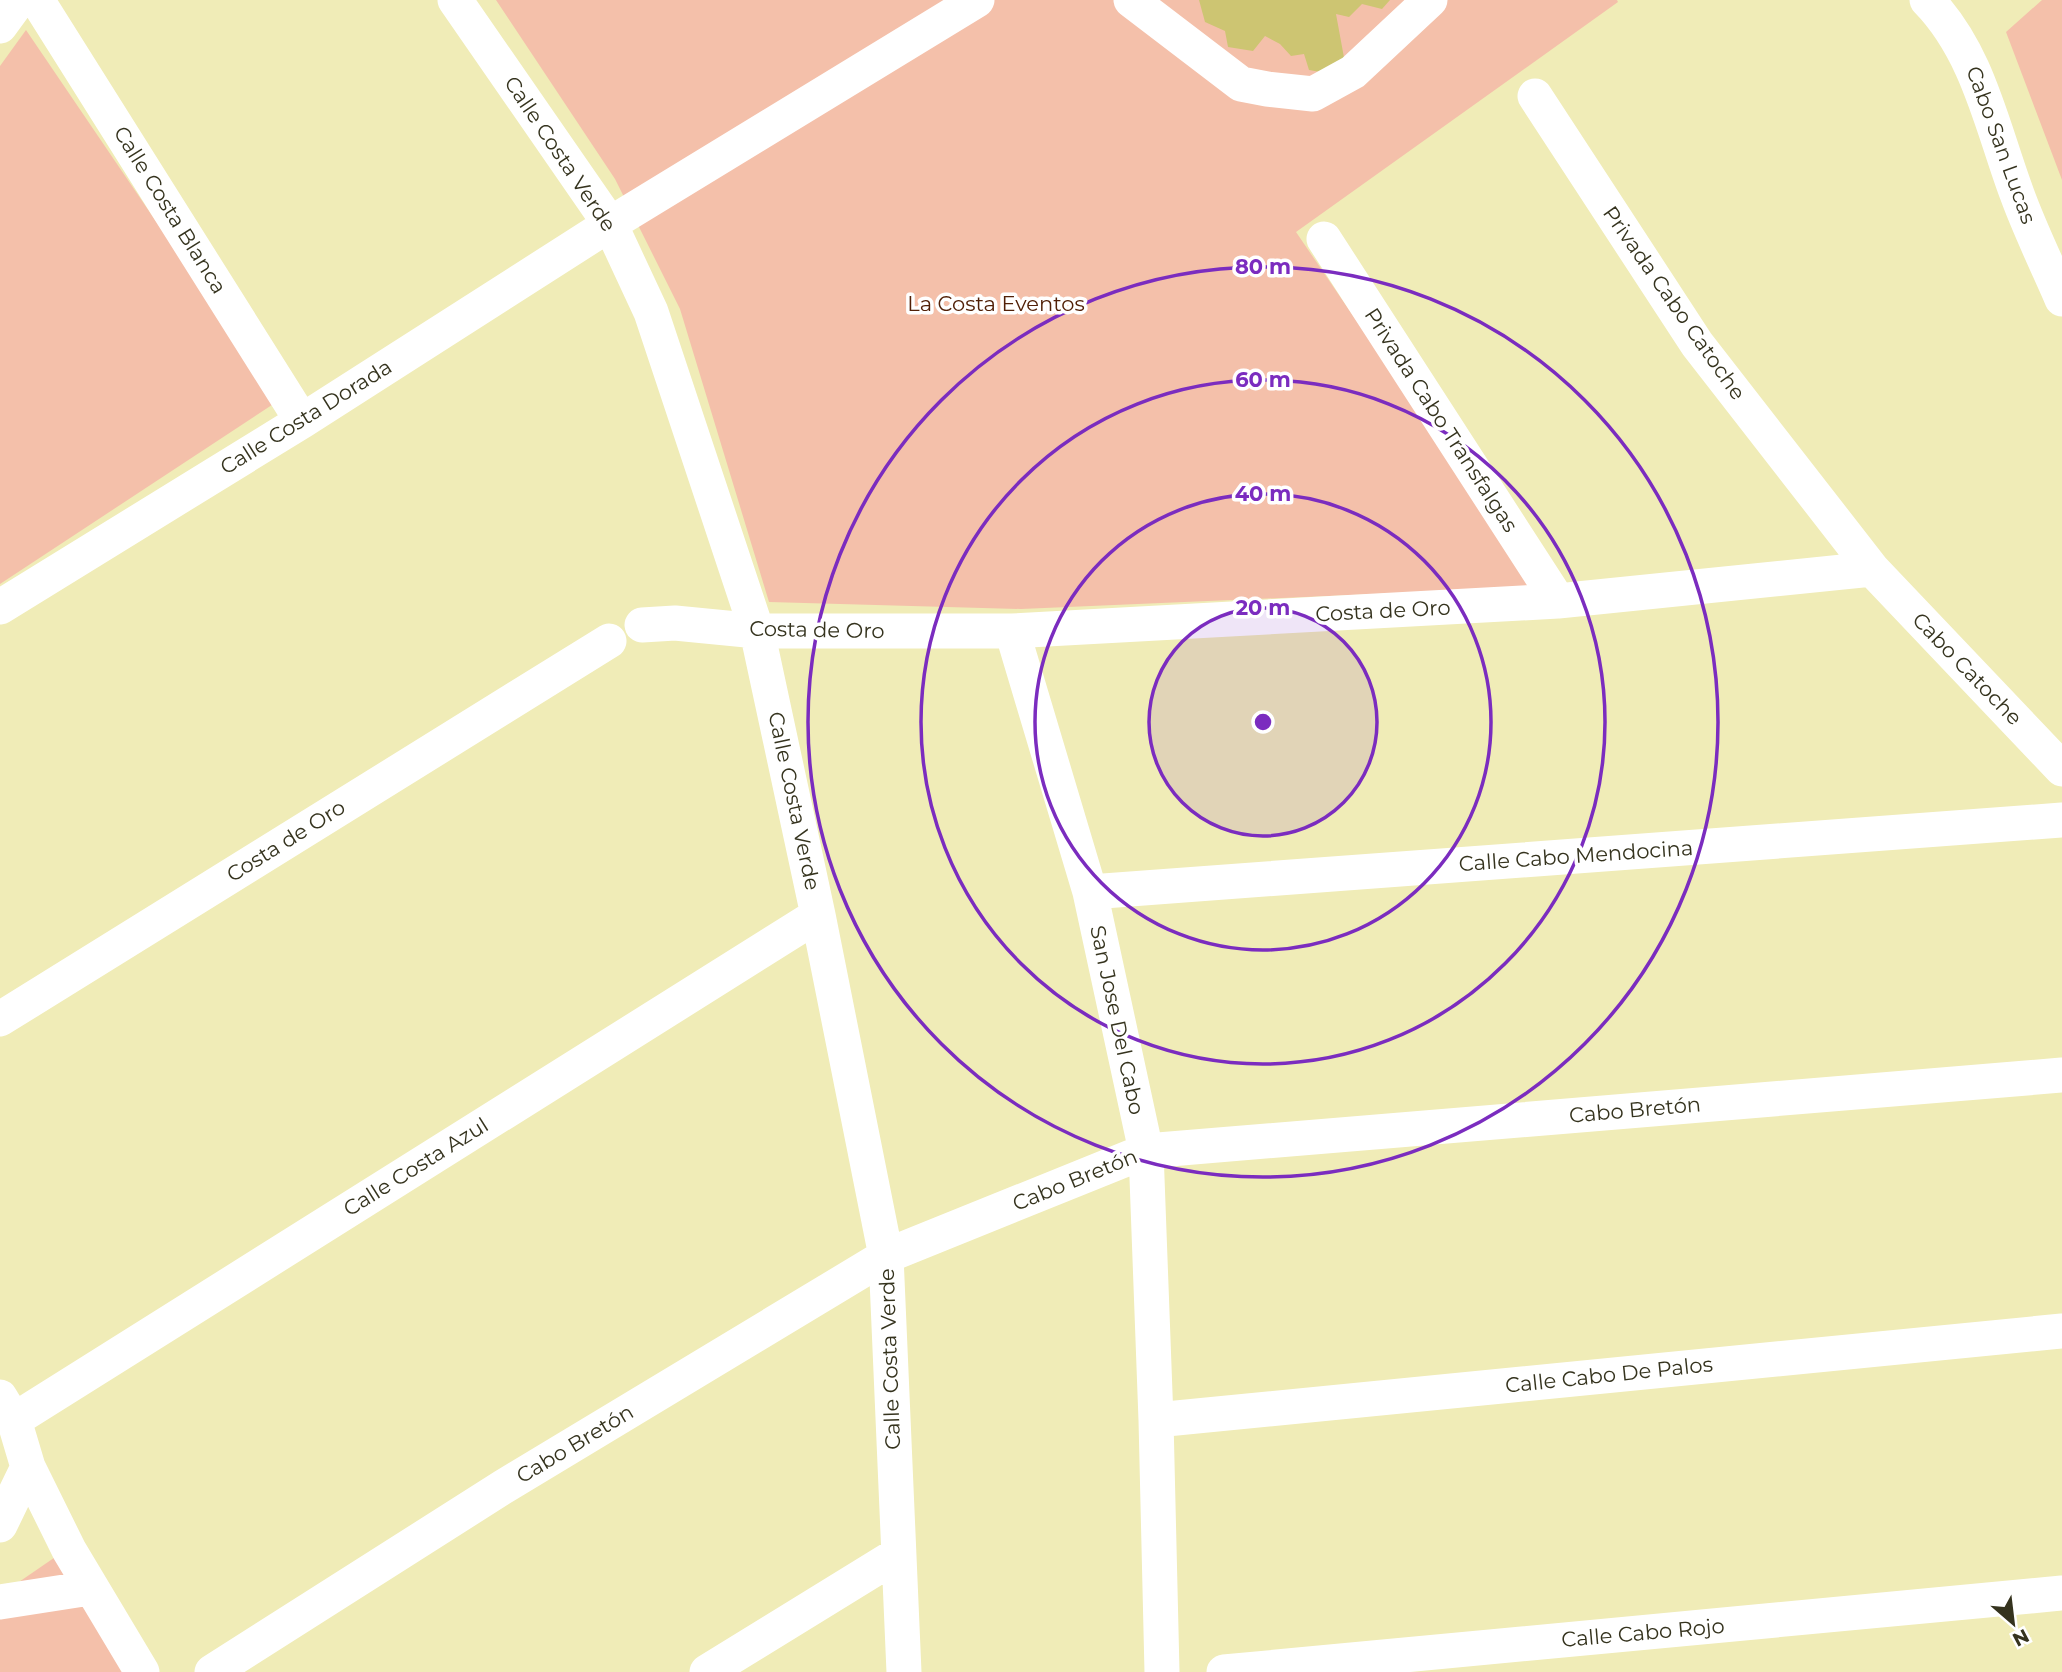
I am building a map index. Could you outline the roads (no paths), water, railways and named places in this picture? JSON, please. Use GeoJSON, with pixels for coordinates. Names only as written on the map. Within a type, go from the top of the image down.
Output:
{"type":"FeatureCollection","features":[{"type":"Feature","properties":{"kind":"street"},"geometry":{"type":"LineString","coordinates":[[0,26],[19,0]]}},
{"type":"Feature","properties":{"kind":"street","name":"Calle Costa Blanca"},"geometry":{"type":"LineString","coordinates":[[37,0],[302,421]]}},
{"type":"Feature","properties":{"kind":"street","name":"Calle Costa Verde"},"geometry":{"type":"LineString","coordinates":[[455,0],[610,224],[652,312],[757,631],[818,915],[886,1256],[904,1672]]}},
{"type":"Feature","properties":{"kind":"street","name":"Calle Costa Dorada"},"geometry":{"type":"LineString","coordinates":[[0,607],[302,421],[610,224],[977,0]]}},
{"type":"Feature","properties":{"kind":"street"},"geometry":{"type":"LineString","coordinates":[[1130,0],[1241,84],[1313,94],[1353,72],[1430,0]]}},
{"type":"Feature","properties":{"kind":"street","name":"Cabo San Lucas"},"geometry":{"type":"LineString","coordinates":[[1927,0],[1945,18],[1969,57],[2018,197],[2062,299]]}},
{"type":"Feature","properties":{"kind":"street","name":"Privada Cabo Catoche"},"geometry":{"type":"LineString","coordinates":[[1535,96],[1697,344],[1872,569]]}},
{"type":"Feature","properties":{"kind":"street","name":"Privada Cabo Transfalgas"},"geometry":{"type":"LineString","coordinates":[[1324,239],[1558,601]]}},
{"type":"Feature","properties":{"kind":"street","name":"Costa de Oro"},"geometry":{"type":"LineString","coordinates":[[642,625],[675,623],[757,631],[1012,631],[1558,601],[1872,569]]}},
{"type":"Feature","properties":{"kind":"street","name":"Cabo Catoche"},"geometry":{"type":"LineString","coordinates":[[1872,569],[2062,769]]}},
{"type":"Feature","properties":{"kind":"street","name":"San Jose Del Cabo"},"geometry":{"type":"LineString","coordinates":[[1012,631],[1090,892],[1146,1151],[1162,1672]]}},
{"type":"Feature","properties":{"kind":"street","name":"Costa de Oro"},"geometry":{"type":"LineString","coordinates":[[0,1019],[609,641]]}},
{"type":"Feature","properties":{"kind":"street","name":"Calle Cabo Mendocina"},"geometry":{"type":"LineString","coordinates":[[1090,892],[2062,820]]}},
{"type":"Feature","properties":{"kind":"street","name":"Calle Costa Azul"},"geometry":{"type":"LineString","coordinates":[[7,1409],[818,915]]}},
{"type":"Feature","properties":{"kind":"street","name":"Cabo Bretón"},"geometry":{"type":"LineString","coordinates":[[212,1672],[503,1488],[886,1256],[1146,1151],[2062,1074]]}},
{"type":"Feature","properties":{"kind":"street","name":"Calle Cabo De Palos"},"geometry":{"type":"LineString","coordinates":[[1156,1420],[2062,1331]]}},
{"type":"Feature","properties":{"kind":"street"},"geometry":{"type":"LineString","coordinates":[[7,1409],[28,1467],[90,1588],[142,1672]]}},
{"type":"Feature","properties":{"kind":"street"},"geometry":{"type":"LineString","coordinates":[[0,1525],[28,1467]]}},
{"type":"Feature","properties":{"kind":"street"},"geometry":{"type":"LineString","coordinates":[[707,1672],[897,1555]]}},
{"type":"Feature","properties":{"kind":"street"},"geometry":{"type":"LineString","coordinates":[[0,1602],[90,1588]]}},
{"type":"Feature","properties":{"kind":"street","name":"Calle Cabo Rojo"},"geometry":{"type":"LineString","coordinates":[[1224,1672],[2062,1593]]}},
{"type":"Feature","properties":{"kind":"park label","name":"La Costa Eventos"},"geometry":{"type":"Point","coordinates":[996,304]}}]}
